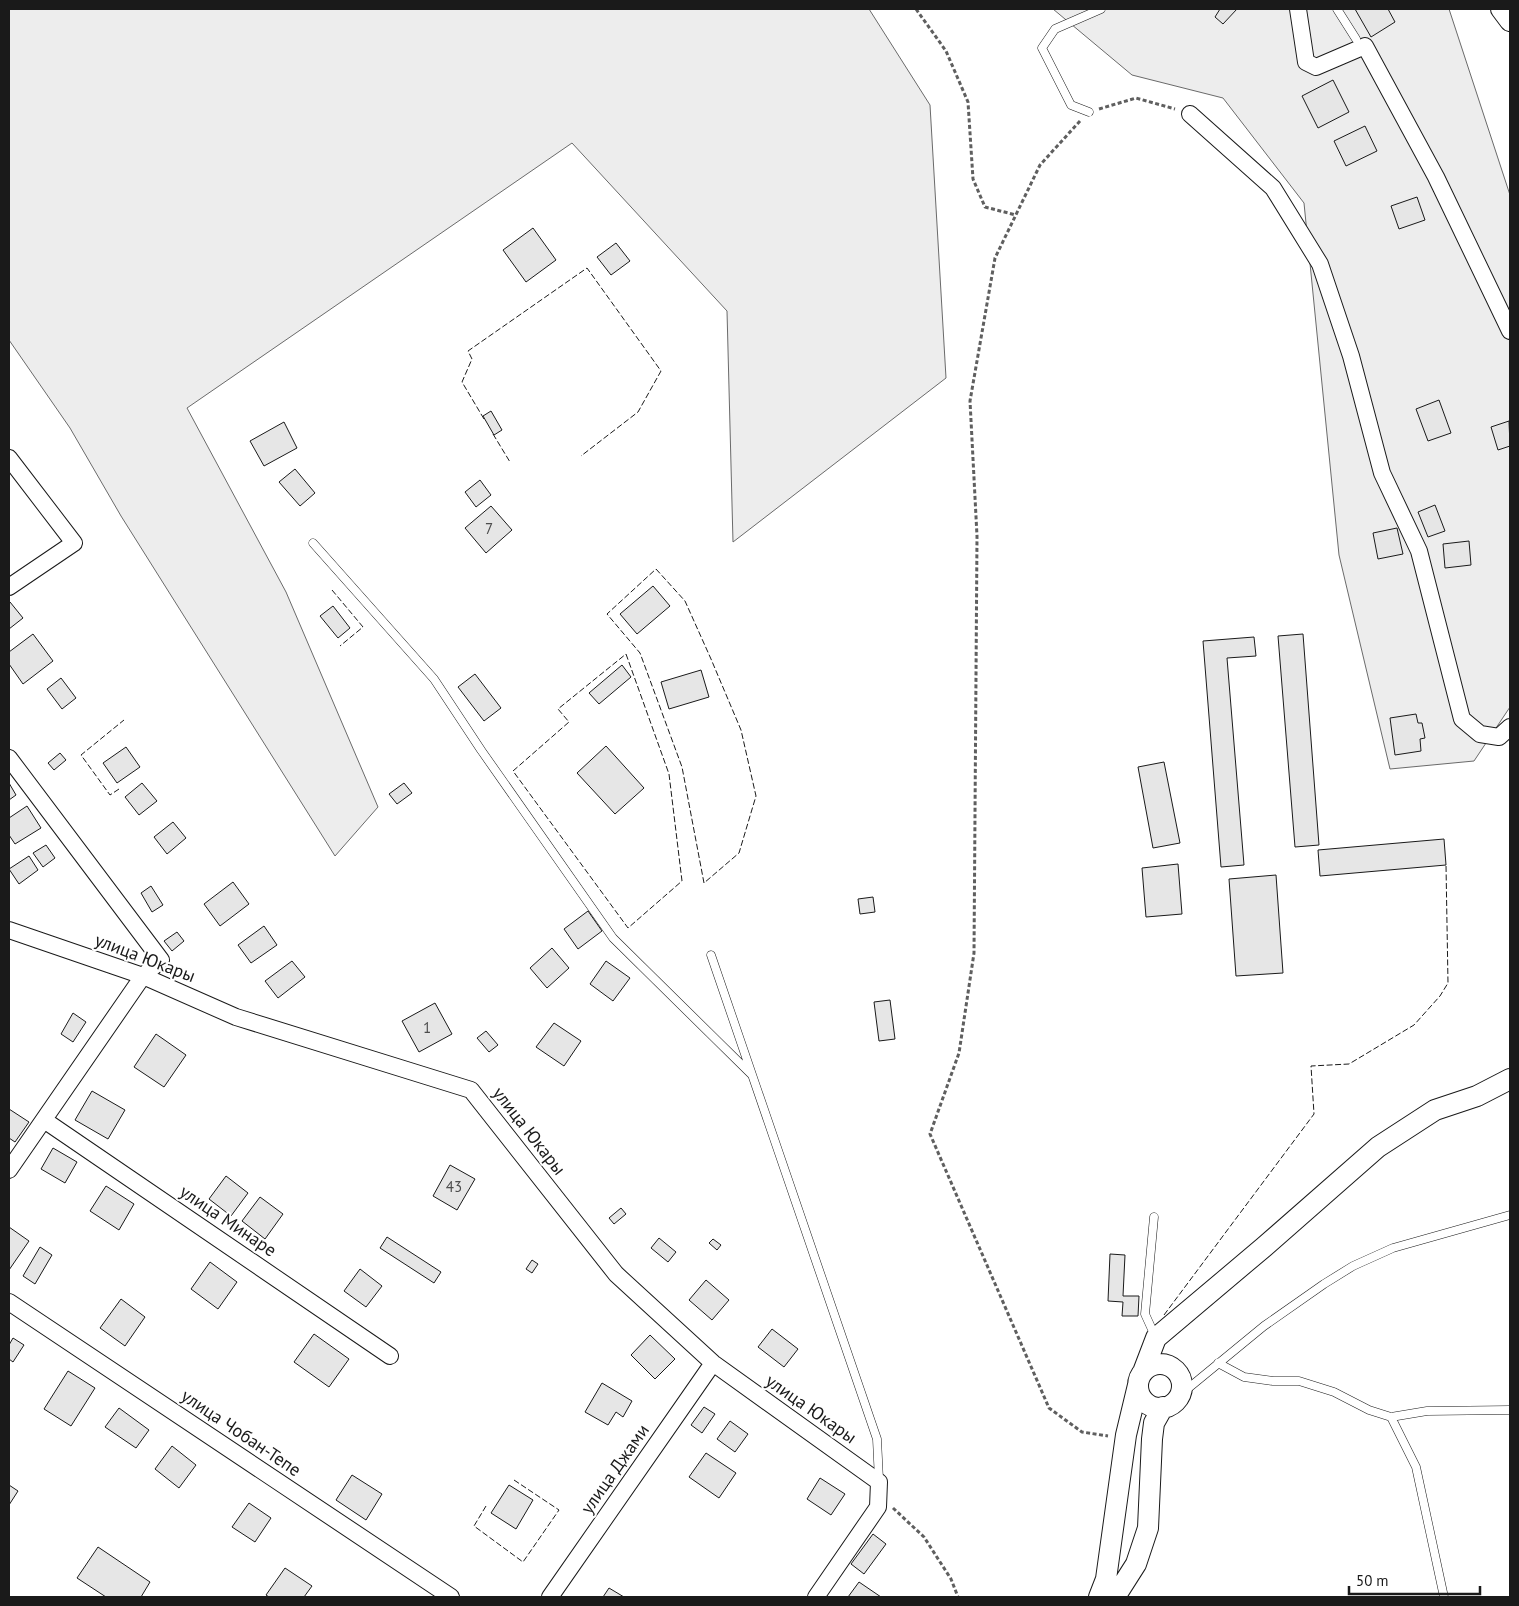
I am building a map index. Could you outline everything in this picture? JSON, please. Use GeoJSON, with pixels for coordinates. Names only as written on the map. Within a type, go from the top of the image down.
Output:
{"type":"FeatureCollection","features":[{"type":"Feature","properties":{"kind":"street"},"geometry":{"type":"LineString","coordinates":[[1298,9],[1306,62],[1316,68],[1365,46],[1436,177],[1510,332]]}},
{"type":"Feature","properties":{"kind":"street"},"geometry":{"type":"LineString","coordinates":[[1501,9],[1510,21]]}},
{"type":"Feature","properties":{"kind":"street"},"geometry":{"type":"LineString","coordinates":[[1190,114],[1273,188],[1320,264],[1351,356],[1382,473],[1419,551],[1462,719],[1480,734],[1499,736],[1510,728]]}},
{"type":"Feature","properties":{"kind":"street"},"geometry":{"type":"LineString","coordinates":[[9,458],[74,542],[9,587]]}},
{"type":"Feature","properties":{"kind":"street"},"geometry":{"type":"LineString","coordinates":[[9,758],[161,960],[143,976],[9,1170]]}},
{"type":"Feature","properties":{"kind":"street","name":"улица Юкары"},"geometry":{"type":"LineString","coordinates":[[9,930],[143,976],[236,1017],[471,1090],[616,1274],[713,1364],[879,1495]]}},
{"type":"Feature","properties":{"kind":"street"},"geometry":{"type":"LineString","coordinates":[[1099,1597],[1106,1579],[1126,1435],[1141,1379],[1156,1338],[1378,1147],[1435,1110],[1477,1096],[1510,1079]]}},
{"type":"Feature","properties":{"kind":"street","name":"улица Минаре"},"geometry":{"type":"LineString","coordinates":[[44,1120],[390,1356]]}},
{"type":"Feature","properties":{"kind":"street","name":"улица Чобан-Тепе"},"geometry":{"type":"LineString","coordinates":[[9,1302],[451,1597]]}},
{"type":"Feature","properties":{"kind":"street"},"geometry":{"type":"LineString","coordinates":[[1156,1338],[1179,1374],[1182,1388],[1176,1401],[1162,1407],[1155,1407],[1143,1399],[1141,1379],[1154,1365],[1168,1365],[1179,1374]]}},
{"type":"Feature","properties":{"kind":"street","name":"улица Джами"},"geometry":{"type":"LineString","coordinates":[[550,1597],[713,1364]]}},
{"type":"Feature","properties":{"kind":"street"},"geometry":{"type":"LineString","coordinates":[[1114,1597],[1136,1564],[1148,1528],[1152,1439],[1154,1423],[1162,1407]]}},
{"type":"Feature","properties":{"kind":"street"},"geometry":{"type":"LineString","coordinates":[[816,1597],[879,1495]]}},
{"type":"Feature","properties":{"kind":"lane"},"geometry":{"type":"LineString","coordinates":[[1089,112],[1071,105],[1042,48],[1055,29],[1101,9]]}},
{"type":"Feature","properties":{"kind":"lane"},"geometry":{"type":"LineString","coordinates":[[1337,9],[1356,39]]}},
{"type":"Feature","properties":{"kind":"lane"},"geometry":{"type":"LineString","coordinates":[[313,543],[434,679],[481,750],[613,938],[752,1075]]}},
{"type":"Feature","properties":{"kind":"lane"},"geometry":{"type":"LineString","coordinates":[[711,955],[877,1439],[879,1495]]}},
{"type":"Feature","properties":{"kind":"lane"},"geometry":{"type":"LineString","coordinates":[[1180,1394],[1290,1306],[1353,1266],[1393,1248],[1510,1215]]}},
{"type":"Feature","properties":{"kind":"lane"},"geometry":{"type":"LineString","coordinates":[[1154,1217],[1145,1314],[1156,1338]]}},
{"type":"Feature","properties":{"kind":"lane"},"geometry":{"type":"LineString","coordinates":[[1218,1363],[1244,1378],[1299,1381],[1334,1392],[1369,1410],[1392,1417],[1427,1411],[1510,1410]]}},
{"type":"Feature","properties":{"kind":"lane"},"geometry":{"type":"LineString","coordinates":[[1392,1417],[1416,1467],[1444,1597]]}},
{"type":"Feature","properties":{"kind":"path"},"geometry":{"type":"LineString","coordinates":[[916,9],[946,51],[968,102],[973,179],[985,207],[1016,215]]}},
{"type":"Feature","properties":{"kind":"path"},"geometry":{"type":"LineString","coordinates":[[1126,1435],[1104,1436],[1082,1432],[1049,1408],[930,1134],[959,1053],[974,953],[977,536],[970,401],[995,258],[1040,165],[1089,112],[1136,98],[1190,114]]}},
{"type":"Feature","properties":{"kind":"path"},"geometry":{"type":"LineString","coordinates":[[879,1495],[924,1537],[951,1578],[958,1597]]}},
{"type":"Feature","properties":{"kind":"shaded area"},"geometry":{"type":"Polygon","coordinates":[[[9,9],[869,9],[930,105],[946,378],[733,542],[727,311],[572,143],[187,408],[286,592],[378,807],[335,856],[121,516],[70,428],[9,340],[9,9]]]}},
{"type":"Feature","properties":{"kind":"shaded area"},"geometry":{"type":"Polygon","coordinates":[[[1053,9],[1449,9],[1510,195],[1510,707],[1474,761],[1390,769],[1339,555],[1304,203],[1223,98],[1132,75],[1053,9]]]}},
{"type":"Feature","properties":{"kind":"building"},"geometry":{"type":"Polygon","coordinates":[[[1220,9],[1237,9],[1223,24],[1215,17],[1220,9]]]}},
{"type":"Feature","properties":{"kind":"building"},"geometry":{"type":"Polygon","coordinates":[[[1355,9],[1388,9],[1395,22],[1371,37],[1355,9]]]}},
{"type":"Feature","properties":{"kind":"building"},"geometry":{"type":"Polygon","coordinates":[[[1333,80],[1349,112],[1318,128],[1302,96],[1333,80]]]}},
{"type":"Feature","properties":{"kind":"building"},"geometry":{"type":"Polygon","coordinates":[[[1365,126],[1377,151],[1346,166],[1334,141],[1365,126]]]}},
{"type":"Feature","properties":{"kind":"building"},"geometry":{"type":"Polygon","coordinates":[[[1417,197],[1425,220],[1399,229],[1391,206],[1417,197]]]}},
{"type":"Feature","properties":{"kind":"building"},"geometry":{"type":"Polygon","coordinates":[[[533,228],[556,260],[526,282],[503,250],[533,228]]]}},
{"type":"Feature","properties":{"kind":"building"},"geometry":{"type":"Polygon","coordinates":[[[616,243],[630,261],[611,275],[597,257],[616,243]]]}},
{"type":"Feature","properties":{"kind":"building"},"geometry":{"type":"Polygon","coordinates":[[[1439,400],[1451,433],[1428,441],[1416,409],[1439,400]]]}},
{"type":"Feature","properties":{"kind":"building"},"geometry":{"type":"Polygon","coordinates":[[[491,411],[502,430],[494,435],[483,416],[491,411]]]}},
{"type":"Feature","properties":{"kind":"building"},"geometry":{"type":"Polygon","coordinates":[[[1509,421],[1510,446],[1498,450],[1491,427],[1509,421]]]}},
{"type":"Feature","properties":{"kind":"building"},"geometry":{"type":"Polygon","coordinates":[[[284,422],[297,448],[264,466],[250,441],[284,422]]]}},
{"type":"Feature","properties":{"kind":"building"},"geometry":{"type":"Polygon","coordinates":[[[295,469],[315,493],[300,506],[279,482],[295,469]]]}},
{"type":"Feature","properties":{"kind":"building"},"geometry":{"type":"Polygon","coordinates":[[[480,480],[491,495],[476,507],[465,492],[480,480]]]}},
{"type":"Feature","properties":{"kind":"building"},"geometry":{"type":"Polygon","coordinates":[[[1435,505],[1445,531],[1428,537],[1418,512],[1435,505]]]}},
{"type":"Feature","properties":{"kind":"building"},"geometry":{"type":"Polygon","coordinates":[[[491,506],[512,530],[486,553],[465,528],[491,506]]]}},
{"type":"Feature","properties":{"kind":"building"},"geometry":{"type":"Polygon","coordinates":[[[1397,528],[1403,554],[1378,559],[1373,533],[1397,528]]]}},
{"type":"Feature","properties":{"kind":"building"},"geometry":{"type":"Polygon","coordinates":[[[1469,541],[1471,565],[1445,568],[1443,544],[1469,541]]]}},
{"type":"Feature","properties":{"kind":"building"},"geometry":{"type":"Polygon","coordinates":[[[653,586],[670,606],[637,634],[620,614],[653,586]]]}},
{"type":"Feature","properties":{"kind":"building"},"geometry":{"type":"Polygon","coordinates":[[[9,603],[23,618],[9,629],[9,603]]]}},
{"type":"Feature","properties":{"kind":"building"},"geometry":{"type":"Polygon","coordinates":[[[333,606],[350,628],[338,638],[320,616],[333,606]]]}},
{"type":"Feature","properties":{"kind":"building"},"geometry":{"type":"Polygon","coordinates":[[[33,634],[53,661],[23,684],[9,664],[9,652],[33,634]]]}},
{"type":"Feature","properties":{"kind":"building"},"geometry":{"type":"Polygon","coordinates":[[[1303,634],[1319,845],[1295,847],[1278,636],[1303,634]]]}},
{"type":"Feature","properties":{"kind":"building"},"geometry":{"type":"Polygon","coordinates":[[[1254,637],[1256,656],[1227,658],[1244,865],[1221,867],[1203,641],[1254,637]]]}},
{"type":"Feature","properties":{"kind":"building"},"geometry":{"type":"Polygon","coordinates":[[[622,665],[631,677],[599,704],[589,693],[622,665]]]}},
{"type":"Feature","properties":{"kind":"building"},"geometry":{"type":"Polygon","coordinates":[[[701,670],[709,697],[669,709],[661,682],[701,670]]]}},
{"type":"Feature","properties":{"kind":"building"},"geometry":{"type":"Polygon","coordinates":[[[475,674],[501,708],[484,721],[458,687],[475,674]]]}},
{"type":"Feature","properties":{"kind":"building"},"geometry":{"type":"Polygon","coordinates":[[[61,678],[76,698],[62,709],[47,689],[61,678]]]}},
{"type":"Feature","properties":{"kind":"building"},"geometry":{"type":"Polygon","coordinates":[[[1416,714],[1418,723],[1422,723],[1425,738],[1420,739],[1421,751],[1395,755],[1390,718],[1416,714]]]}},
{"type":"Feature","properties":{"kind":"building"},"geometry":{"type":"Polygon","coordinates":[[[606,746],[644,788],[615,814],[577,773],[606,746]]]}},
{"type":"Feature","properties":{"kind":"building"},"geometry":{"type":"Polygon","coordinates":[[[126,747],[140,767],[117,783],[103,763],[126,747]]]}},
{"type":"Feature","properties":{"kind":"building"},"geometry":{"type":"Polygon","coordinates":[[[60,753],[66,760],[54,770],[48,763],[60,753]]]}},
{"type":"Feature","properties":{"kind":"building"},"geometry":{"type":"Polygon","coordinates":[[[1164,762],[1180,843],[1153,848],[1138,767],[1164,762]]]}},
{"type":"Feature","properties":{"kind":"building"},"geometry":{"type":"Polygon","coordinates":[[[9,783],[16,795],[9,800],[9,783]]]}},
{"type":"Feature","properties":{"kind":"building"},"geometry":{"type":"Polygon","coordinates":[[[142,783],[157,801],[139,815],[125,797],[142,783]]]}},
{"type":"Feature","properties":{"kind":"building"},"geometry":{"type":"Polygon","coordinates":[[[404,783],[412,793],[397,804],[389,794],[404,783]]]}},
{"type":"Feature","properties":{"kind":"building"},"geometry":{"type":"Polygon","coordinates":[[[27,806],[41,828],[15,844],[9,835],[9,818],[27,806]]]}},
{"type":"Feature","properties":{"kind":"building"},"geometry":{"type":"Polygon","coordinates":[[[173,822],[186,838],[167,854],[154,837],[173,822]]]}},
{"type":"Feature","properties":{"kind":"building"},"geometry":{"type":"Polygon","coordinates":[[[1444,839],[1446,865],[1320,876],[1318,850],[1444,839]]]}},
{"type":"Feature","properties":{"kind":"building"},"geometry":{"type":"Polygon","coordinates":[[[46,845],[55,858],[43,867],[33,853],[46,845]]]}},
{"type":"Feature","properties":{"kind":"building"},"geometry":{"type":"Polygon","coordinates":[[[29,856],[38,870],[19,884],[9,869],[29,856]]]}},
{"type":"Feature","properties":{"kind":"building"},"geometry":{"type":"Polygon","coordinates":[[[1178,864],[1182,914],[1146,917],[1142,868],[1178,864]]]}},
{"type":"Feature","properties":{"kind":"building"},"geometry":{"type":"Polygon","coordinates":[[[1276,875],[1283,973],[1236,976],[1229,879],[1276,875]]]}},
{"type":"Feature","properties":{"kind":"building"},"geometry":{"type":"Polygon","coordinates":[[[233,882],[249,904],[220,926],[204,904],[233,882]]]}},
{"type":"Feature","properties":{"kind":"building"},"geometry":{"type":"Polygon","coordinates":[[[151,886],[163,905],[152,912],[141,893],[151,886]]]}},
{"type":"Feature","properties":{"kind":"building"},"geometry":{"type":"Polygon","coordinates":[[[873,897],[875,912],[860,914],[858,899],[873,897]]]}},
{"type":"Feature","properties":{"kind":"building"},"geometry":{"type":"Polygon","coordinates":[[[588,911],[602,931],[578,949],[564,929],[588,911]]]}},
{"type":"Feature","properties":{"kind":"building"},"geometry":{"type":"Polygon","coordinates":[[[264,926],[277,945],[251,963],[238,945],[264,926]]]}},
{"type":"Feature","properties":{"kind":"building"},"geometry":{"type":"Polygon","coordinates":[[[177,932],[184,941],[172,951],[164,941],[177,932]]]}},
{"type":"Feature","properties":{"kind":"building"},"geometry":{"type":"Polygon","coordinates":[[[552,948],[569,968],[547,988],[530,968],[552,948]]]}},
{"type":"Feature","properties":{"kind":"building"},"geometry":{"type":"Polygon","coordinates":[[[292,961],[305,977],[278,998],[265,981],[292,961]]]}},
{"type":"Feature","properties":{"kind":"building"},"geometry":{"type":"Polygon","coordinates":[[[606,961],[630,978],[613,1001],[590,984],[606,961]]]}},
{"type":"Feature","properties":{"kind":"building"},"geometry":{"type":"Polygon","coordinates":[[[890,1000],[895,1039],[879,1041],[874,1002],[890,1000]]]}},
{"type":"Feature","properties":{"kind":"building"},"geometry":{"type":"Polygon","coordinates":[[[435,1003],[452,1034],[419,1052],[402,1021],[435,1003]]]}},
{"type":"Feature","properties":{"kind":"building"},"geometry":{"type":"Polygon","coordinates":[[[73,1013],[86,1022],[73,1042],[61,1034],[73,1013]]]}},
{"type":"Feature","properties":{"kind":"building"},"geometry":{"type":"Polygon","coordinates":[[[554,1023],[581,1041],[564,1066],[536,1047],[554,1023]]]}},
{"type":"Feature","properties":{"kind":"building"},"geometry":{"type":"Polygon","coordinates":[[[486,1031],[498,1045],[489,1052],[477,1038],[486,1031]]]}},
{"type":"Feature","properties":{"kind":"building"},"geometry":{"type":"Polygon","coordinates":[[[156,1034],[186,1055],[164,1087],[134,1067],[156,1034]]]}},
{"type":"Feature","properties":{"kind":"building"},"geometry":{"type":"Polygon","coordinates":[[[92,1091],[125,1110],[108,1139],[75,1120],[92,1091]]]}},
{"type":"Feature","properties":{"kind":"building"},"geometry":{"type":"Polygon","coordinates":[[[9,1109],[29,1122],[15,1142],[9,1138],[9,1109]]]}},
{"type":"Feature","properties":{"kind":"building"},"geometry":{"type":"Polygon","coordinates":[[[53,1148],[77,1162],[65,1183],[41,1169],[53,1148]]]}},
{"type":"Feature","properties":{"kind":"building"},"geometry":{"type":"Polygon","coordinates":[[[450,1165],[475,1179],[457,1210],[433,1196],[450,1165]]]}},
{"type":"Feature","properties":{"kind":"building"},"geometry":{"type":"Polygon","coordinates":[[[226,1176],[248,1193],[231,1216],[209,1199],[226,1176]]]}},
{"type":"Feature","properties":{"kind":"building"},"geometry":{"type":"Polygon","coordinates":[[[106,1186],[134,1204],[119,1230],[90,1211],[106,1186]]]}},
{"type":"Feature","properties":{"kind":"building"},"geometry":{"type":"Polygon","coordinates":[[[260,1197],[283,1214],[265,1239],[242,1221],[260,1197]]]}},
{"type":"Feature","properties":{"kind":"building"},"geometry":{"type":"Polygon","coordinates":[[[621,1208],[626,1214],[614,1224],[609,1218],[621,1208]]]}},
{"type":"Feature","properties":{"kind":"building"},"geometry":{"type":"Polygon","coordinates":[[[9,1227],[29,1241],[9,1270],[9,1227]]]}},
{"type":"Feature","properties":{"kind":"building"},"geometry":{"type":"Polygon","coordinates":[[[387,1237],[441,1272],[434,1283],[380,1248],[387,1237]]]}},
{"type":"Feature","properties":{"kind":"building"},"geometry":{"type":"Polygon","coordinates":[[[659,1238],[676,1252],[668,1262],[651,1248],[659,1238]]]}},
{"type":"Feature","properties":{"kind":"building"},"geometry":{"type":"Polygon","coordinates":[[[713,1239],[721,1245],[717,1250],[709,1243],[713,1239]]]}},
{"type":"Feature","properties":{"kind":"building"},"geometry":{"type":"Polygon","coordinates":[[[40,1247],[52,1255],[35,1284],[23,1276],[40,1247]]]}},
{"type":"Feature","properties":{"kind":"building"},"geometry":{"type":"Polygon","coordinates":[[[1110,1254],[1125,1255],[1123,1296],[1139,1296],[1138,1316],[1122,1316],[1123,1302],[1108,1301],[1110,1254]]]}},
{"type":"Feature","properties":{"kind":"building"},"geometry":{"type":"Polygon","coordinates":[[[532,1260],[538,1264],[532,1273],[526,1269],[532,1260]]]}},
{"type":"Feature","properties":{"kind":"building"},"geometry":{"type":"Polygon","coordinates":[[[210,1262],[237,1282],[218,1309],[191,1289],[210,1262]]]}},
{"type":"Feature","properties":{"kind":"building"},"geometry":{"type":"Polygon","coordinates":[[[360,1269],[382,1286],[366,1307],[344,1291],[360,1269]]]}},
{"type":"Feature","properties":{"kind":"building"},"geometry":{"type":"Polygon","coordinates":[[[706,1280],[729,1300],[712,1320],[689,1300],[706,1280]]]}},
{"type":"Feature","properties":{"kind":"building"},"geometry":{"type":"Polygon","coordinates":[[[121,1299],[145,1317],[125,1346],[100,1328],[121,1299]]]}},
{"type":"Feature","properties":{"kind":"building"},"geometry":{"type":"Polygon","coordinates":[[[772,1329],[798,1349],[784,1367],[758,1347],[772,1329]]]}},
{"type":"Feature","properties":{"kind":"building"},"geometry":{"type":"Polygon","coordinates":[[[314,1334],[349,1359],[329,1387],[294,1362],[314,1334]]]}},
{"type":"Feature","properties":{"kind":"building"},"geometry":{"type":"Polygon","coordinates":[[[650,1335],[675,1359],[655,1379],[631,1355],[650,1335]]]}},
{"type":"Feature","properties":{"kind":"building"},"geometry":{"type":"Polygon","coordinates":[[[13,1338],[24,1345],[13,1362],[9,1359],[9,1345],[13,1338]]]}},
{"type":"Feature","properties":{"kind":"building"},"geometry":{"type":"Polygon","coordinates":[[[68,1371],[95,1388],[71,1426],[44,1409],[68,1371]]]}},
{"type":"Feature","properties":{"kind":"building"},"geometry":{"type":"Polygon","coordinates":[[[602,1383],[632,1401],[623,1417],[616,1412],[608,1425],[585,1412],[602,1383]]]}},
{"type":"Feature","properties":{"kind":"building"},"geometry":{"type":"Polygon","coordinates":[[[704,1407],[715,1414],[702,1433],[691,1425],[704,1407]]]}},
{"type":"Feature","properties":{"kind":"building"},"geometry":{"type":"Polygon","coordinates":[[[119,1408],[149,1430],[136,1448],[105,1427],[119,1408]]]}},
{"type":"Feature","properties":{"kind":"building"},"geometry":{"type":"Polygon","coordinates":[[[730,1421],[748,1434],[735,1452],[717,1439],[730,1421]]]}},
{"type":"Feature","properties":{"kind":"building"},"geometry":{"type":"Polygon","coordinates":[[[172,1446],[196,1465],[179,1488],[155,1469],[172,1446]]]}},
{"type":"Feature","properties":{"kind":"building"},"geometry":{"type":"Polygon","coordinates":[[[706,1453],[736,1473],[719,1498],[689,1477],[706,1453]]]}},
{"type":"Feature","properties":{"kind":"building"},"geometry":{"type":"Polygon","coordinates":[[[352,1475],[382,1494],[366,1520],[336,1500],[352,1475]]]}},
{"type":"Feature","properties":{"kind":"building"},"geometry":{"type":"Polygon","coordinates":[[[820,1478],[845,1494],[831,1515],[807,1499],[820,1478]]]}},
{"type":"Feature","properties":{"kind":"building"},"geometry":{"type":"Polygon","coordinates":[[[9,1485],[18,1491],[9,1505],[9,1485]]]}},
{"type":"Feature","properties":{"kind":"building"},"geometry":{"type":"Polygon","coordinates":[[[509,1485],[533,1500],[516,1529],[491,1513],[509,1485]]]}},
{"type":"Feature","properties":{"kind":"building"},"geometry":{"type":"Polygon","coordinates":[[[249,1503],[271,1518],[255,1542],[232,1527],[249,1503]]]}},
{"type":"Feature","properties":{"kind":"building"},"geometry":{"type":"Polygon","coordinates":[[[873,1534],[886,1544],[864,1574],[851,1564],[873,1534]]]}},
{"type":"Feature","properties":{"kind":"building"},"geometry":{"type":"Polygon","coordinates":[[[98,1547],[150,1582],[141,1597],[106,1597],[77,1578],[98,1547]]]}},
{"type":"Feature","properties":{"kind":"building"},"geometry":{"type":"Polygon","coordinates":[[[285,1568],[312,1586],[304,1597],[269,1597],[266,1595],[285,1568]]]}},
{"type":"Feature","properties":{"kind":"building"},"geometry":{"type":"Polygon","coordinates":[[[859,1582],[881,1597],[848,1597],[859,1582]]]}},
{"type":"Feature","properties":{"kind":"building"},"geometry":{"type":"Polygon","coordinates":[[[609,1588],[624,1597],[603,1597],[609,1588]]]}},
{"type":"Feature","properties":{"kind":"fence"},"geometry":{"type":"LineString","coordinates":[[484,419],[462,382],[472,359],[468,351],[587,268],[661,371],[638,412],[581,456]]}},
{"type":"Feature","properties":{"kind":"fence"},"geometry":{"type":"LineString","coordinates":[[493,434],[510,462]]}},
{"type":"Feature","properties":{"kind":"fence"},"geometry":{"type":"LineString","coordinates":[[656,569],[685,601],[711,659],[741,730],[756,796],[739,853],[704,883],[682,767],[640,653],[607,614],[656,569]]}},
{"type":"Feature","properties":{"kind":"fence"},"geometry":{"type":"LineString","coordinates":[[332,590],[363,627],[340,646]]}},
{"type":"Feature","properties":{"kind":"fence"},"geometry":{"type":"LineString","coordinates":[[626,654],[669,774],[682,881],[628,928],[513,771],[569,722],[558,709],[626,654]]}},
{"type":"Feature","properties":{"kind":"fence"},"geometry":{"type":"LineString","coordinates":[[119,789],[110,795],[81,755],[124,720]]}},
{"type":"Feature","properties":{"kind":"fence"},"geometry":{"type":"LineString","coordinates":[[1164,1315],[1314,1114],[1311,1066],[1349,1064],[1414,1025],[1440,996],[1448,983],[1446,865]]}},
{"type":"Feature","properties":{"kind":"fence"},"geometry":{"type":"LineString","coordinates":[[486,1506],[474,1526],[523,1562],[559,1510],[514,1480]]}}]}
